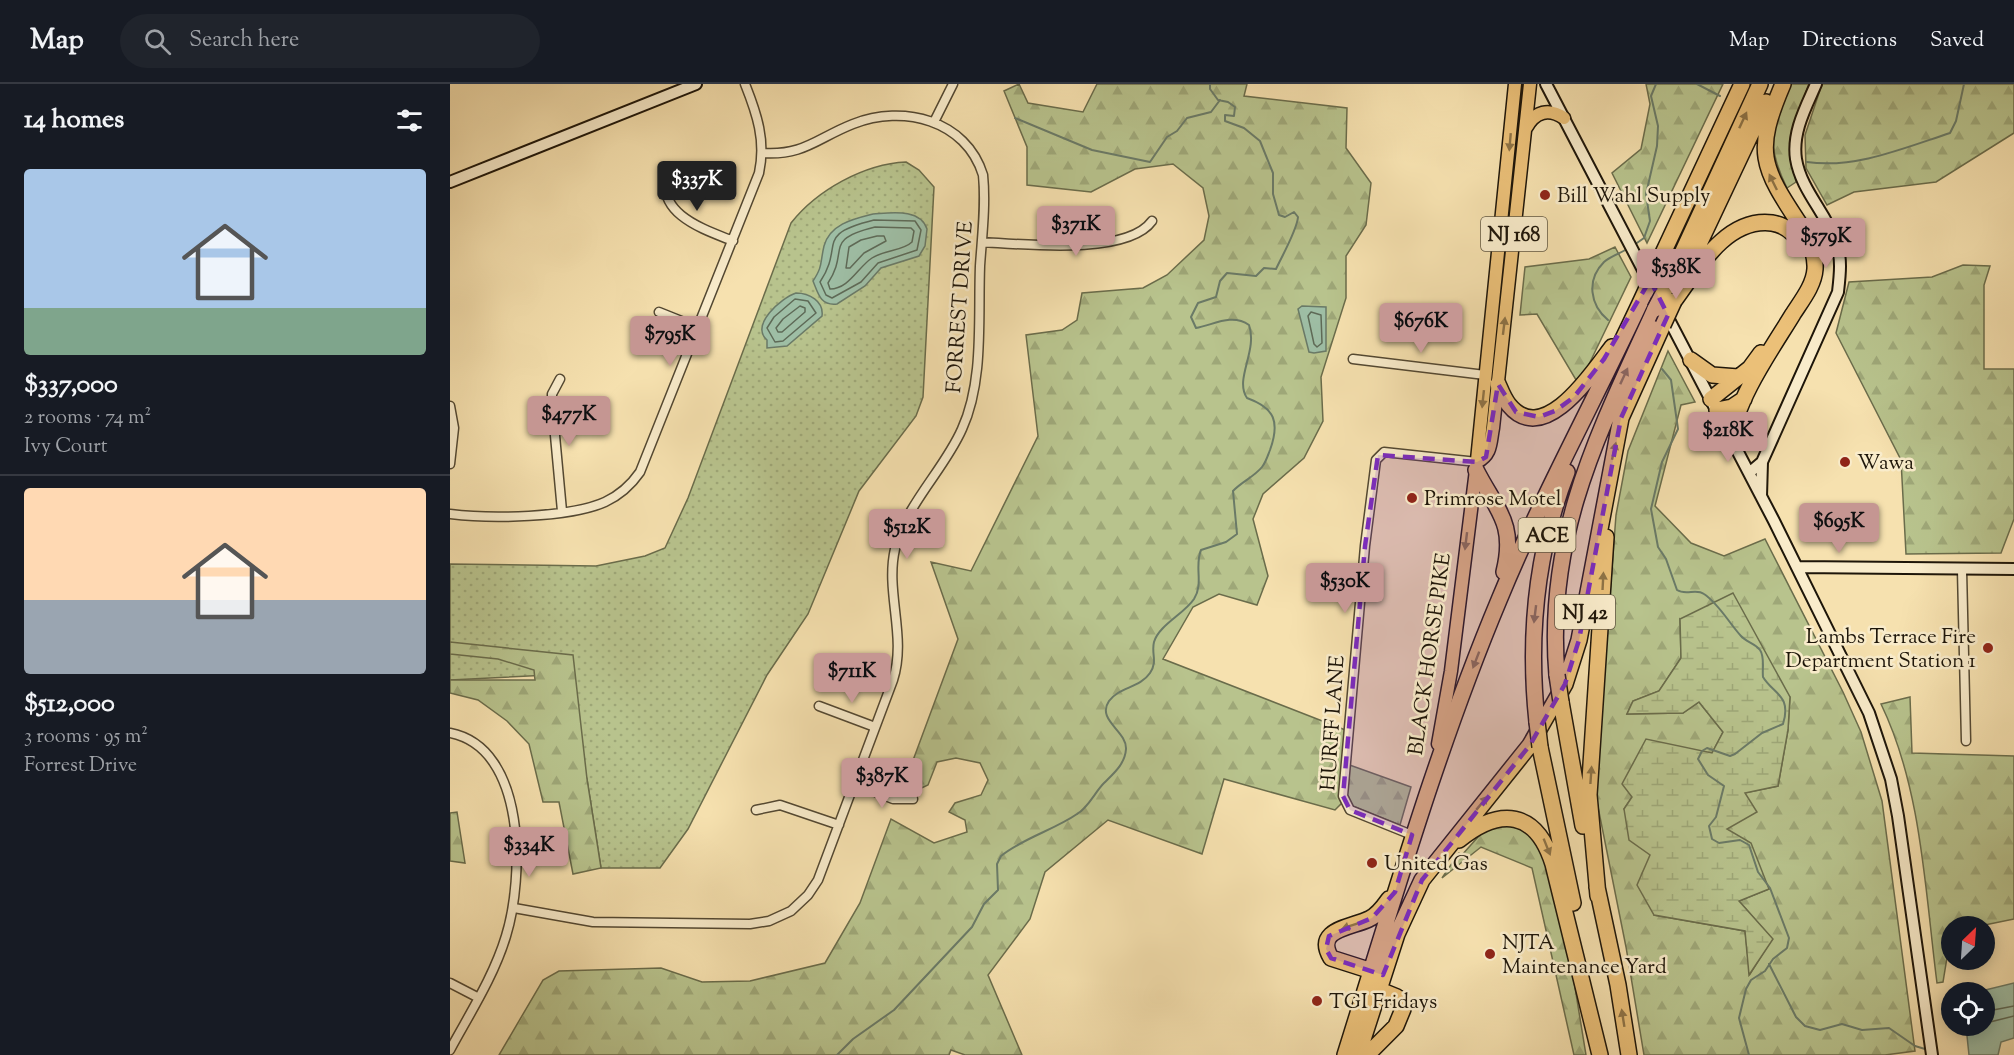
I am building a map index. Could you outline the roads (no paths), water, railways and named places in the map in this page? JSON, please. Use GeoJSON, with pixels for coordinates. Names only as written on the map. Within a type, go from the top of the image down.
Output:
{"type":"FeatureCollection","features":[{"type":"Feature","properties":{"kind":"highway","name":"NJ 42"},"geometry":{"type":"LineString","coordinates":[[1432,774],[1484,639],[1565,454],[1614,359],[1742,84]]}},
{"type":"Feature","properties":{"kind":"highway","name":"ACE"},"geometry":{"type":"LineString","coordinates":[[1629,1055],[1617,982],[1567,747],[1557,675],[1557,590],[1561,554],[1573,502],[1589,456],[1761,84]]}},
{"type":"Feature","properties":{"kind":"highway","name":"NJ 42"},"geometry":{"type":"LineString","coordinates":[[1375,980],[1408,906],[1432,864],[1530,745],[1564,684],[1580,640],[1621,418],[1774,84]]}},
{"type":"Feature","properties":{"kind":"highway"},"geometry":{"type":"LineString","coordinates":[[1732,439],[1735,415],[1805,295],[1815,268],[1811,244],[1771,180],[1766,165],[1765,130],[1783,84]]}},
{"type":"Feature","properties":{"kind":"highway"},"geometry":{"type":"LineString","coordinates":[[1674,301],[1710,254],[1737,230],[1756,224],[1775,223],[1797,237],[1803,247],[1807,265],[1802,281],[1755,363],[1738,377],[1714,404]]}},
{"type":"Feature","properties":{"kind":"highway"},"geometry":{"type":"LineString","coordinates":[[1492,380],[1516,412],[1539,417],[1555,411],[1574,397],[1604,359],[1647,288]]}},
{"type":"Feature","properties":{"kind":"highway","name":"ACE"},"geometry":{"type":"LineString","coordinates":[[1600,1055],[1580,936],[1540,747],[1533,635],[1544,547],[1563,483],[1614,359]]}},
{"type":"Feature","properties":{"kind":"highway"},"geometry":{"type":"LineString","coordinates":[[1691,360],[1712,375],[1738,377]]}},
{"type":"Feature","properties":{"kind":"highway"},"geometry":{"type":"LineString","coordinates":[[1714,404],[1732,407],[1744,399]]}},
{"type":"Feature","properties":{"kind":"highway"},"geometry":{"type":"LineString","coordinates":[[1476,466],[1509,533],[1509,550],[1484,639]]}},
{"type":"Feature","properties":{"kind":"highway"},"geometry":{"type":"LineString","coordinates":[[1599,896],[1589,795],[1608,479]]}},
{"type":"Feature","properties":{"kind":"highway","name":"BLACK HORSE PIKE"},"geometry":{"type":"LineString","coordinates":[[1358,1055],[1395,892],[1432,774]]}},
{"type":"Feature","properties":{"kind":"highway"},"geometry":{"type":"LineString","coordinates":[[1432,864],[1471,831],[1493,820],[1513,819],[1541,835],[1553,864],[1600,1055]]}},
{"type":"Feature","properties":{"kind":"highway"},"geometry":{"type":"LineString","coordinates":[[1366,1055],[1396,1026],[1402,1015],[1402,1009],[1397,997],[1375,980],[1331,958],[1326,949],[1326,943],[1333,932],[1372,918],[1395,892]]}},
{"type":"Feature","properties":{"kind":"highway","name":"BLACK HORSE PIKE"},"geometry":{"type":"LineString","coordinates":[[1345,1055],[1375,980]]}},
{"type":"Feature","properties":{"kind":"main road"},"geometry":{"type":"LineString","coordinates":[[450,182],[696,84]]}},
{"type":"Feature","properties":{"kind":"main road","name":"BLACK HORSE PIKE"},"geometry":{"type":"LineString","coordinates":[[1506,247],[1515,84]]}},
{"type":"Feature","properties":{"kind":"main road","name":"BLACK HORSE PIKE"},"geometry":{"type":"LineString","coordinates":[[1432,774],[1451,672],[1476,466],[1489,452],[1492,380],[1506,247],[1530,84]]}},
{"type":"Feature","properties":{"kind":"main road"},"geometry":{"type":"LineString","coordinates":[[1546,84],[1732,439],[1869,713],[1891,779],[1932,1055]]}},
{"type":"Feature","properties":{"kind":"main road"},"geometry":{"type":"LineString","coordinates":[[1761,496],[1762,462],[1838,292],[1841,268],[1837,242],[1802,178],[1796,158],[1797,133],[1816,84]]}},
{"type":"Feature","properties":{"kind":"main road"},"geometry":{"type":"LineString","coordinates":[[1524,132],[1530,120],[1543,112],[1553,112],[1564,118]]}},
{"type":"Feature","properties":{"kind":"main road"},"geometry":{"type":"LineString","coordinates":[[1749,473],[1762,462]]}},
{"type":"Feature","properties":{"kind":"main road"},"geometry":{"type":"LineString","coordinates":[[1797,567],[2014,569]]}},
{"type":"Feature","properties":{"kind":"street"},"geometry":{"type":"LineString","coordinates":[[450,514],[495,518],[562,512],[606,502],[627,488],[640,472],[755,184],[762,153],[759,122],[745,84]]}},
{"type":"Feature","properties":{"kind":"street"},"geometry":{"type":"LineString","coordinates":[[934,122],[953,84]]}},
{"type":"Feature","properties":{"kind":"street","name":"FORREST DRIVE"},"geometry":{"type":"LineString","coordinates":[[514,908],[593,922],[750,924],[769,921],[791,911],[812,889],[855,784],[897,664],[894,573],[896,547],[905,523],[960,433],[972,399],[984,189],[980,167],[974,153],[959,135],[934,122],[909,117],[874,118],[854,123],[792,153],[762,153]]}},
{"type":"Feature","properties":{"kind":"street"},"geometry":{"type":"LineString","coordinates":[[667,172],[666,193],[680,215],[695,226],[733,241]]}},
{"type":"Feature","properties":{"kind":"street"},"geometry":{"type":"LineString","coordinates":[[982,242],[1059,245],[1100,242],[1140,233],[1152,221]]}},
{"type":"Feature","properties":{"kind":"street"},"geometry":{"type":"LineString","coordinates":[[659,312],[699,328]]}},
{"type":"Feature","properties":{"kind":"street"},"geometry":{"type":"LineString","coordinates":[[1353,360],[1492,380]]}},
{"type":"Feature","properties":{"kind":"street"},"geometry":{"type":"LineString","coordinates":[[560,379],[552,394],[552,403],[562,512]]}},
{"type":"Feature","properties":{"kind":"street"},"geometry":{"type":"LineString","coordinates":[[450,406],[454,428],[450,464]]}},
{"type":"Feature","properties":{"kind":"street","name":"HURFF LANE"},"geometry":{"type":"LineString","coordinates":[[1412,835],[1350,810],[1343,796],[1365,546],[1376,460],[1384,452],[1476,466]]}},
{"type":"Feature","properties":{"kind":"street"},"geometry":{"type":"LineString","coordinates":[[1962,570],[1966,741]]}},
{"type":"Feature","properties":{"kind":"street"},"geometry":{"type":"LineString","coordinates":[[819,706],[875,727]]}},
{"type":"Feature","properties":{"kind":"street"},"geometry":{"type":"LineString","coordinates":[[450,733],[468,739],[485,751],[498,769],[504,782],[514,834],[514,908],[502,949],[450,1050]]}},
{"type":"Feature","properties":{"kind":"street"},"geometry":{"type":"LineString","coordinates":[[855,784],[893,799],[913,799]]}},
{"type":"Feature","properties":{"kind":"street"},"geometry":{"type":"LineString","coordinates":[[756,810],[780,805],[839,825]]}},
{"type":"Feature","properties":{"kind":"street"},"geometry":{"type":"LineString","coordinates":[[450,982],[478,998]]}},
{"type":"Feature","properties":{"kind":"water"},"geometry":{"type":"Polygon","coordinates":[[[904,213],[918,218],[927,229],[925,246],[919,256],[881,268],[865,286],[837,304],[823,301],[813,281],[820,268],[824,246],[831,232],[843,224],[873,214],[904,213]]]}},
{"type":"Feature","properties":{"kind":"water"},"geometry":{"type":"Polygon","coordinates":[[[796,293],[806,294],[815,299],[821,306],[822,316],[787,346],[767,348],[767,340],[762,327],[765,320],[776,306],[796,293]]]}},
{"type":"Feature","properties":{"kind":"water"},"geometry":{"type":"Polygon","coordinates":[[[1302,306],[1326,307],[1326,351],[1309,352],[1298,309],[1302,306]]]}},
{"type":"Feature","properties":{"kind":"water"},"geometry":{"type":"Polygon","coordinates":[[[2014,983],[2014,1038],[2001,1042],[1998,1055],[1969,1055],[1967,1036],[1995,1036],[1995,988],[2014,983]]]}},
{"type":"Feature","properties":{"kind":"waterway"},"geometry":{"type":"LineString","coordinates":[[837,1055],[853,1039],[894,1010],[972,927],[984,904],[998,890],[997,864],[1001,856],[1081,811],[1118,768],[1124,759],[1126,749],[1122,737],[1106,714],[1109,701],[1118,693],[1141,682],[1150,673],[1154,665],[1153,646],[1157,636],[1190,604],[1197,593],[1201,550],[1226,542],[1237,534],[1233,491],[1259,471],[1268,456],[1275,431],[1273,417],[1264,406],[1247,398],[1244,390],[1244,373],[1251,345],[1249,325],[1229,320],[1196,328],[1191,317],[1198,303],[1216,297],[1220,281],[1227,273],[1256,276],[1264,268],[1276,269],[1292,236],[1298,217],[1294,212],[1285,217],[1279,215],[1273,194],[1273,173],[1260,141],[1244,128],[1225,121],[1225,115],[1234,116],[1235,107],[1228,102],[1218,100],[1210,89],[1210,84]]}},
{"type":"Feature","properties":{"kind":"waterway"},"geometry":{"type":"LineString","coordinates":[[1634,245],[1644,238],[1650,221],[1646,194],[1657,146],[1658,126],[1651,96],[1656,84]]}},
{"type":"Feature","properties":{"kind":"waterway"},"geometry":{"type":"LineString","coordinates":[[1697,84],[1720,96]]}},
{"type":"Feature","properties":{"kind":"waterway"},"geometry":{"type":"LineString","coordinates":[[1807,162],[1843,163],[1861,160],[1897,151],[1950,133],[1956,121],[1964,84]]}},
{"type":"Feature","properties":{"kind":"waterway"},"geometry":{"type":"LineString","coordinates":[[1015,118],[1092,150],[1150,162],[1167,137],[1177,131],[1187,118],[1211,112],[1220,100]]}},
{"type":"Feature","properties":{"kind":"waterway"},"geometry":{"type":"LineString","coordinates":[[1608,320],[1594,300],[1592,292],[1594,277],[1604,262],[1629,248]]}},
{"type":"Feature","properties":{"kind":"waterway"},"geometry":{"type":"LineString","coordinates":[[1662,369],[1671,380],[1678,429],[1662,462],[1651,509],[1658,547],[1666,559],[1677,590],[1704,594],[1719,608],[1741,636],[1760,650],[1763,660],[1763,677],[1780,696],[1785,707],[1783,724],[1762,733],[1735,754],[1730,756],[1707,748],[1702,751],[1698,759],[1708,775],[1724,786],[1716,817],[1709,826],[1712,839],[1719,843],[1740,840],[1749,845],[1758,872],[1770,888],[1789,938],[1787,948],[1773,959],[1765,971],[1751,980],[1746,989],[1739,1018],[1749,1055]]}},
{"type":"Feature","properties":{"kind":"waterway"},"geometry":{"type":"LineString","coordinates":[[1769,964],[1796,1017],[1805,1026],[1820,1030],[1842,1024],[1862,1030],[1889,1028],[1915,1046],[1925,1049]]}},
{"type":"Feature","properties":{"kind":"place","name":"Bill Wahl Supply"},"geometry":{"type":"Point","coordinates":[1545,195]}},
{"type":"Feature","properties":{"kind":"place","name":"Wawa"},"geometry":{"type":"Point","coordinates":[1845,462]}},
{"type":"Feature","properties":{"kind":"place","name":"Primrose Motel"},"geometry":{"type":"Point","coordinates":[1412,498]}},
{"type":"Feature","properties":{"kind":"place","name":"Lambs Terrace Fire Department Station 1"},"geometry":{"type":"Point","coordinates":[1988,648]}},
{"type":"Feature","properties":{"kind":"place","name":"United Gas"},"geometry":{"type":"Point","coordinates":[1372,863]}},
{"type":"Feature","properties":{"kind":"place","name":"NJTA Maintenance Yard"},"geometry":{"type":"Point","coordinates":[1490,954]}},
{"type":"Feature","properties":{"kind":"place","name":"TGI Fridays"},"geometry":{"type":"Point","coordinates":[1317,1001]}}]}
